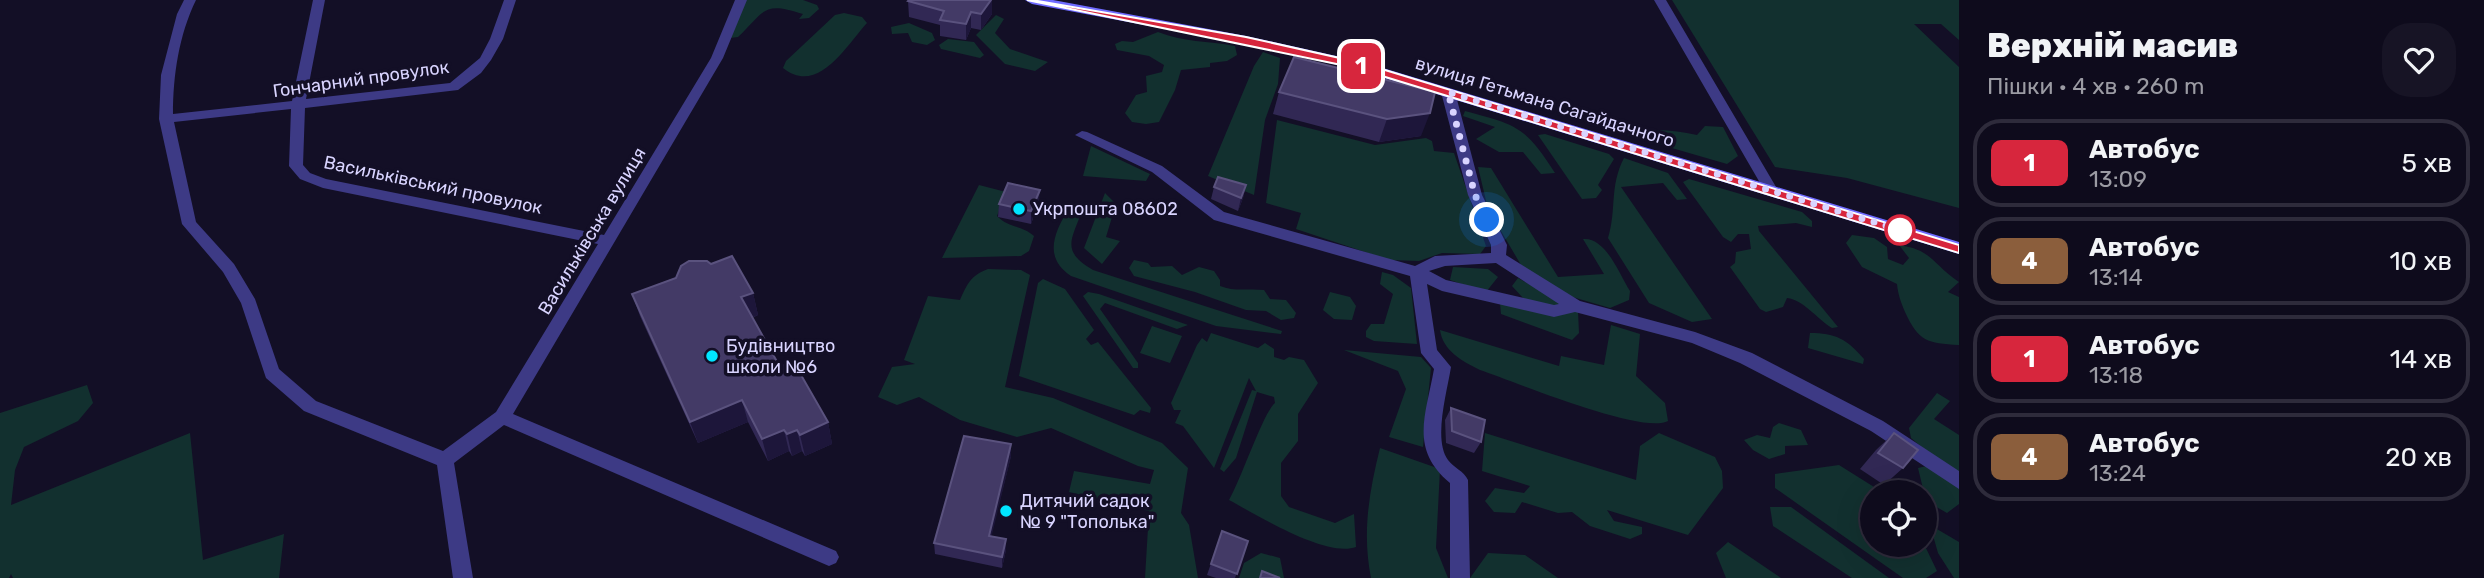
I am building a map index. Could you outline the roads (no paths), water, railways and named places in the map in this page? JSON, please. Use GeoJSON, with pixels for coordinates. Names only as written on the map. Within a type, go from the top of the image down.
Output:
{"type":"FeatureCollection","features":[{"type":"Feature","properties":{"kind":"main road","name":"вулиця Гетьмана Сагайдачного"},"geometry":{"type":"LineString","coordinates":[[1032,0],[1301,52],[1448,92],[1959,248]]}},
{"type":"Feature","properties":{"kind":"street"},"geometry":{"type":"LineString","coordinates":[[190,0],[183,14],[167,75],[166,119],[189,224],[229,268],[242,291],[272,373],[310,406],[445,460],[463,578]]}},
{"type":"Feature","properties":{"kind":"street","name":"Васильківський провулок"},"geometry":{"type":"LineString","coordinates":[[319,0],[298,105],[296,166],[305,176],[323,183],[609,241]]}},
{"type":"Feature","properties":{"kind":"street","name":"Гончарний провулок"},"geometry":{"type":"LineString","coordinates":[[166,119],[453,87],[475,74],[494,49],[510,0]]}},
{"type":"Feature","properties":{"kind":"street","name":"Васильківська вулиця"},"geometry":{"type":"LineString","coordinates":[[445,460],[502,417],[717,58],[741,0]]}},
{"type":"Feature","properties":{"kind":"street"},"geometry":{"type":"LineString","coordinates":[[1660,0],[1773,192]]}},
{"type":"Feature","properties":{"kind":"street"},"geometry":{"type":"LineString","coordinates":[[1448,92],[1475,195],[1499,245],[1498,257]]}},
{"type":"Feature","properties":{"kind":"street"},"geometry":{"type":"LineString","coordinates":[[1082,135],[1157,169],[1219,216],[1417,272],[1442,285],[1554,311],[1575,306]]}},
{"type":"Feature","properties":{"kind":"street"},"geometry":{"type":"LineString","coordinates":[[1417,272],[1427,263],[1448,260],[1485,261],[1498,257],[1575,306],[1695,338],[1746,358],[1877,426],[1959,481]]}},
{"type":"Feature","properties":{"kind":"street"},"geometry":{"type":"LineString","coordinates":[[1417,272],[1429,353],[1443,367],[1432,440],[1434,455],[1441,465],[1459,480],[1460,578]]}},
{"type":"Feature","properties":{"kind":"street"},"geometry":{"type":"LineString","coordinates":[[502,417],[830,556]]}},
{"type":"Feature","properties":{"kind":"place","name":"Укрпошта 08602"},"geometry":{"type":"Point","coordinates":[1019,209]}},
{"type":"Feature","properties":{"kind":"place","name":"Будівництво школи №6"},"geometry":{"type":"Point","coordinates":[712,356]}},
{"type":"Feature","properties":{"kind":"place","name":"Дитячий садок № 9 \"Тополька\""},"geometry":{"type":"Point","coordinates":[1006,511]}}]}
